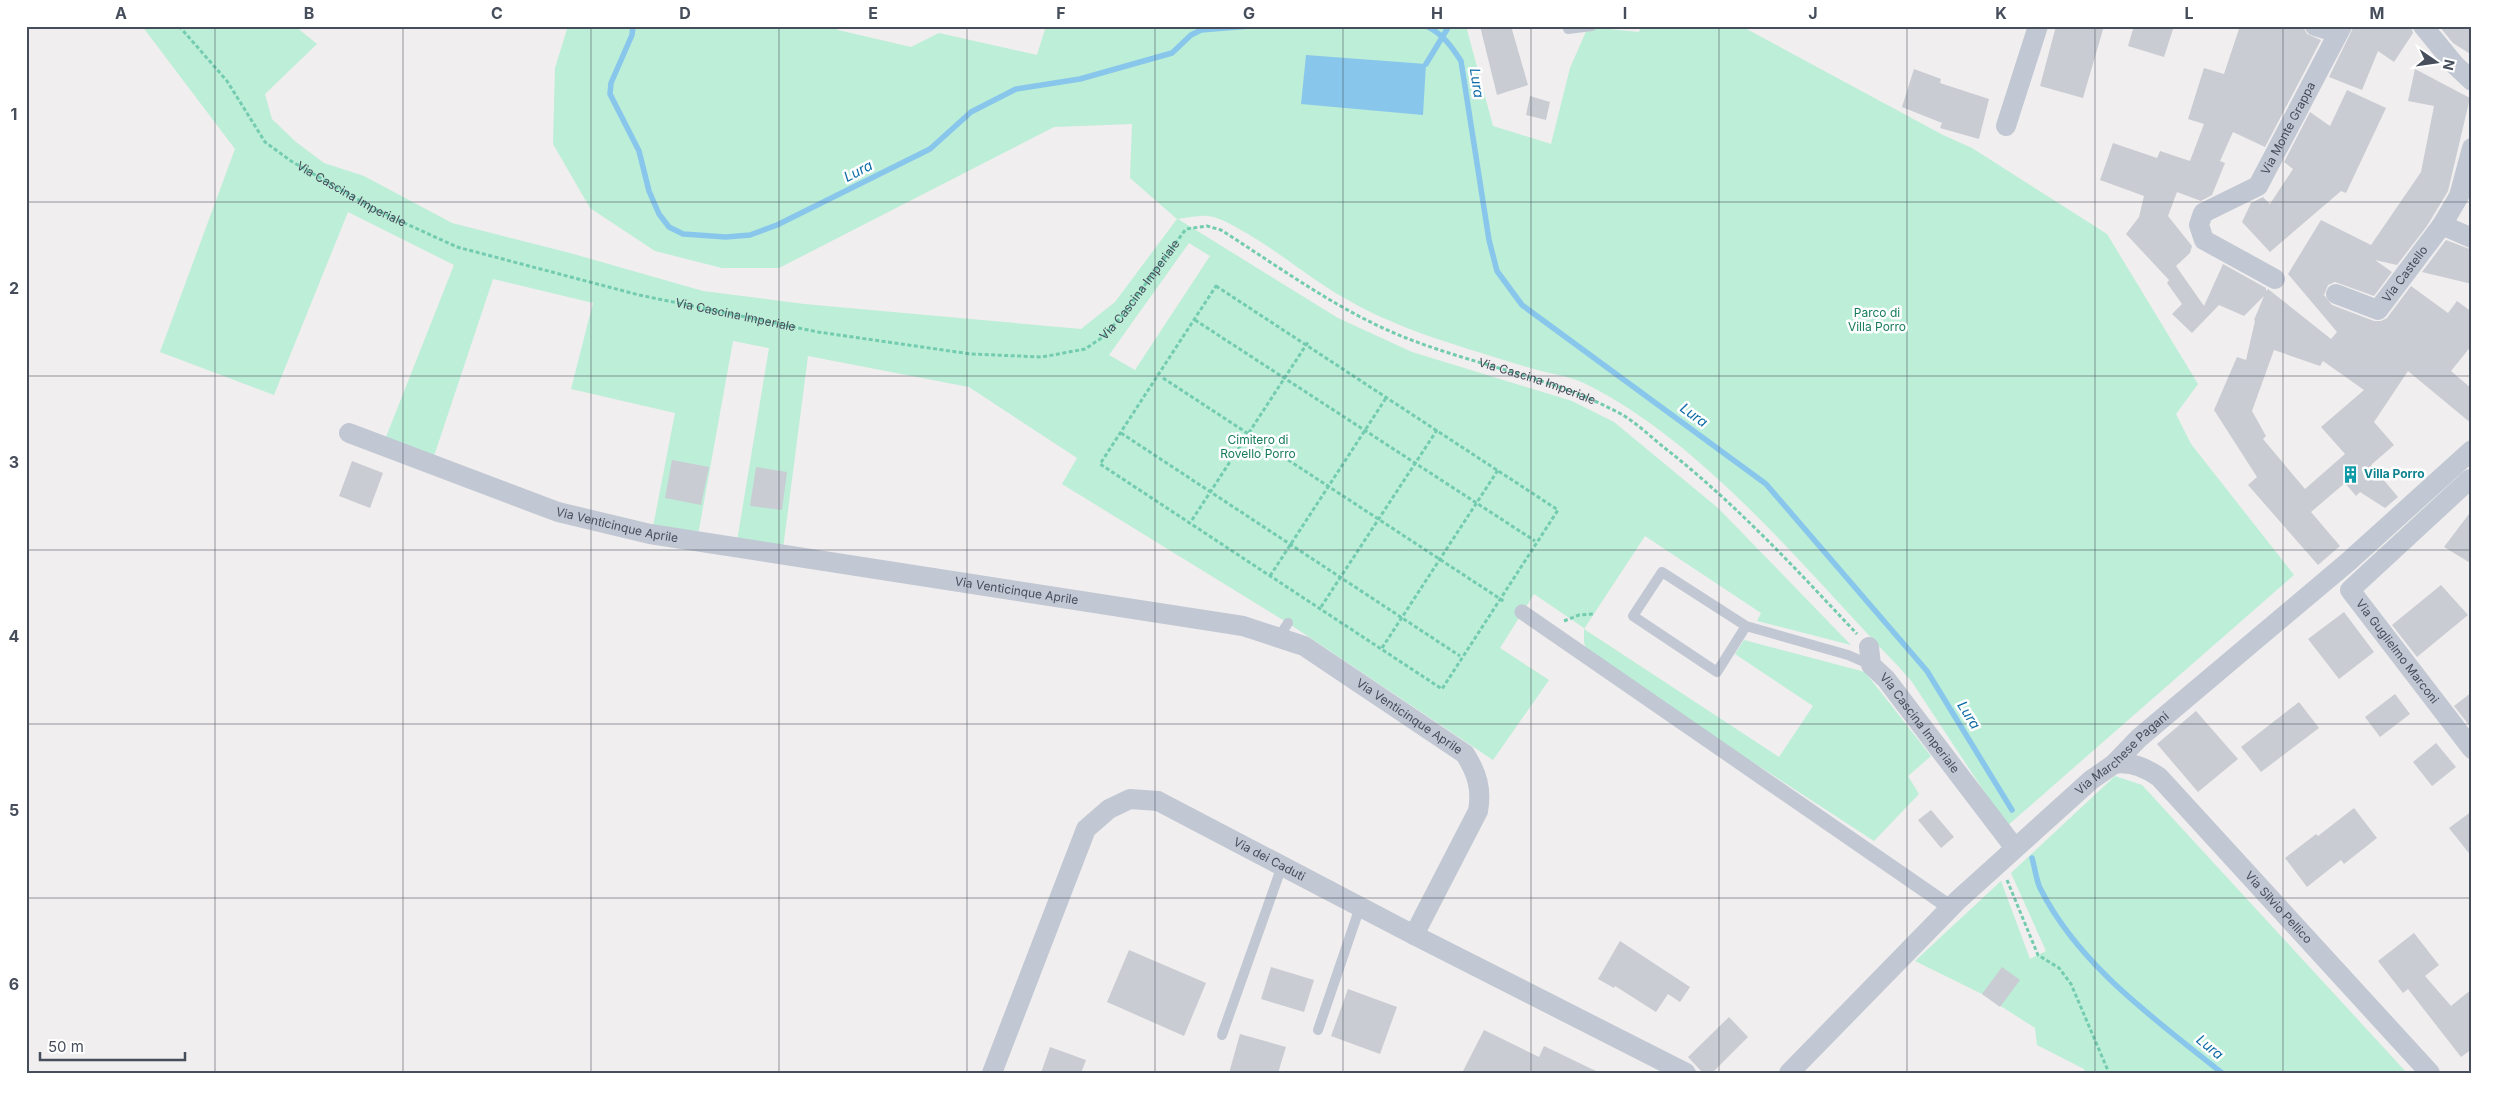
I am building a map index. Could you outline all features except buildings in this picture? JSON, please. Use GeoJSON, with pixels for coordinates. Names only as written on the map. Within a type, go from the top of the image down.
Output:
{"type":"FeatureCollection","features":[{"type":"Feature","properties":{"kind":"street"},"geometry":{"type":"LineString","coordinates":[[2006,126],[2038,26]]}},
{"type":"Feature","properties":{"kind":"street"},"geometry":{"type":"LineString","coordinates":[[2315,26],[2340,30]]}},
{"type":"Feature","properties":{"kind":"street"},"geometry":{"type":"LineString","coordinates":[[2423,26],[2455,65],[2472,82]]}},
{"type":"Feature","properties":{"kind":"street","name":"Via Monte Grappa"},"geometry":{"type":"LineString","coordinates":[[2275,279],[2204,240],[2199,225],[2203,213],[2258,186],[2340,30]]}},
{"type":"Feature","properties":{"kind":"street"},"geometry":{"type":"LineString","coordinates":[[2472,148],[2459,196],[2442,225],[2472,238]]}},
{"type":"Feature","properties":{"kind":"street"},"geometry":{"type":"LineString","coordinates":[[2472,175],[2465,199],[2452,221],[2472,230]]}},
{"type":"Feature","properties":{"kind":"street","name":"Via Castello"},"geometry":{"type":"LineString","coordinates":[[2336,294],[2378,310],[2442,225]]}},
{"type":"Feature","properties":{"kind":"street","name":"Via Venticinque Aprile"},"geometry":{"type":"LineString","coordinates":[[349,433],[558,512],[650,534],[1283,631],[1465,754],[1472,765],[1478,780],[1481,796],[1478,811],[1414,935]]}},
{"type":"Feature","properties":{"kind":"street","name":"Via Marchese Pagani"},"geometry":{"type":"LineString","coordinates":[[1789,1073],[1951,908],[2014,847],[2091,780],[2114,764],[2139,738],[2348,562],[2472,450]]}},
{"type":"Feature","properties":{"kind":"street"},"geometry":{"type":"LineString","coordinates":[[2453,468],[2471,480]]}},
{"type":"Feature","properties":{"kind":"street","name":"Via Guglielmo Marconi"},"geometry":{"type":"LineString","coordinates":[[2471,480],[2350,590],[2472,748]]}},
{"type":"Feature","properties":{"kind":"street"},"geometry":{"type":"LineString","coordinates":[[1522,612],[1951,908]]}},
{"type":"Feature","properties":{"kind":"street","name":"Via Cascina Imperiale"},"geometry":{"type":"LineString","coordinates":[[1870,656],[2014,847]]}},
{"type":"Feature","properties":{"kind":"street","name":"Via Silvio Pellico"},"geometry":{"type":"LineString","coordinates":[[2114,764],[2121,763],[2138,767],[2159,777],[2430,1073]]}},
{"type":"Feature","properties":{"kind":"street","name":"Via dei Caduti"},"geometry":{"type":"LineString","coordinates":[[992,1073],[1086,829],[1109,809],[1130,799],[1158,801],[1414,935],[1686,1073]]}},
{"type":"Feature","properties":{"kind":"lane"},"geometry":{"type":"LineString","coordinates":[[1568,29],[1592,26]]}},
{"type":"Feature","properties":{"kind":"lane"},"geometry":{"type":"LineString","coordinates":[[1746,626],[1717,672],[1633,616],[1662,572],[1746,626],[1848,655],[1870,656]]}},
{"type":"Feature","properties":{"kind":"lane"},"geometry":{"type":"LineString","coordinates":[[1222,1035],[1282,866]]}},
{"type":"Feature","properties":{"kind":"lane"},"geometry":{"type":"LineString","coordinates":[[1318,1030],[1360,907]]}},
{"type":"Feature","properties":{"kind":"path","name":"Via Cascina Imperiale"},"geometry":{"type":"LineString","coordinates":[[179,26],[226,80],[265,142],[291,161],[376,210],[457,247],[639,295],[818,332],[971,354],[1042,357],[1085,349],[1103,337],[1121,317],[1186,229],[1207,226],[1221,230],[1344,309],[1368,322],[1414,341],[1493,368],[1577,392],[1623,415],[1684,464],[1742,515],[1870,656]]}},
{"type":"Feature","properties":{"kind":"path"},"geometry":{"type":"LineString","coordinates":[[1216,286],[1307,343],[1558,510],[1442,689],[1100,464],[1216,286]]}},
{"type":"Feature","properties":{"kind":"path"},"geometry":{"type":"LineString","coordinates":[[1195,320],[1535,542]]}},
{"type":"Feature","properties":{"kind":"path"},"geometry":{"type":"LineString","coordinates":[[1192,520],[1307,343]]}},
{"type":"Feature","properties":{"kind":"path"},"geometry":{"type":"LineString","coordinates":[[1163,378],[1505,602]]}},
{"type":"Feature","properties":{"kind":"path"},"geometry":{"type":"LineString","coordinates":[[1270,576],[1386,398]]}},
{"type":"Feature","properties":{"kind":"path"},"geometry":{"type":"LineString","coordinates":[[1321,608],[1437,430]]}},
{"type":"Feature","properties":{"kind":"path"},"geometry":{"type":"LineString","coordinates":[[1120,432],[1460,656]]}},
{"type":"Feature","properties":{"kind":"path"},"geometry":{"type":"LineString","coordinates":[[1382,648],[1498,470]]}},
{"type":"Feature","properties":{"kind":"path"},"geometry":{"type":"LineString","coordinates":[[1549,631],[1580,615],[1594,614]]}},
{"type":"Feature","properties":{"kind":"path"},"geometry":{"type":"LineString","coordinates":[[2004,874],[2038,955],[2059,968],[2070,984],[2109,1073]]}},
{"type":"Feature","properties":{"kind":"green space"},"geometry":{"type":"Polygon","coordinates":[[[142,26],[295,26],[317,44],[265,94],[272,119],[296,142],[324,163],[364,176],[452,223],[570,253],[703,291],[804,304],[1081,329],[1115,302],[1177,219],[1130,178],[1132,124],[1054,127],[779,268],[722,268],[655,251],[590,208],[553,144],[555,68],[568,26],[831,26],[838,30],[911,47],[939,33],[1037,55],[1046,26],[1466,26],[1493,126],[1551,144],[1570,68],[1588,27],[1639,32],[1641,26],[1741,26],[1943,135],[1972,148],[2107,234],[2198,384],[2176,414],[2191,444],[2294,575],[2007,826],[1912,682],[1899,667],[1753,512],[1672,440],[1630,409],[1579,381],[1457,346],[1411,330],[1367,310],[1333,292],[1261,242],[1224,221],[1204,216],[1178,219],[1338,318],[1412,352],[1572,401],[1614,422],[1718,508],[1851,645],[1757,621],[1761,613],[1645,536],[1584,629],[1534,594],[1500,648],[1549,680],[1493,760],[1288,623],[1062,484],[1077,458],[969,387],[808,356],[783,549],[737,541],[769,348],[733,341],[698,535],[653,527],[675,413],[571,389],[593,303],[493,279],[432,462],[386,437],[454,265],[348,212],[274,395],[160,352],[235,149],[142,26]],[[1189,243],[1109,355],[1135,370],[1210,256],[1189,243]]]}},
{"type":"Feature","properties":{"kind":"green space"},"geometry":{"type":"Polygon","coordinates":[[[1584,629],[1779,757],[1813,706],[1735,654],[1744,640],[1865,672],[1931,756],[1908,776],[1919,794],[1874,841],[1588,655],[1584,642],[1584,629]]]}},
{"type":"Feature","properties":{"kind":"green space"},"geometry":{"type":"Polygon","coordinates":[[[2115,776],[2142,785],[2407,1073],[2085,1073],[2084,1069],[2037,1045],[2035,1028],[1982,994],[1915,961],[2001,881],[2030,959],[2046,951],[2011,873],[2115,776]]]}},
{"type":"Feature","properties":{"kind":"water"},"geometry":{"type":"Polygon","coordinates":[[[1306,55],[1426,64],[1423,115],[1301,104],[1306,55]]]}},
{"type":"Feature","properties":{"kind":"waterway","name":"Lura"},"geometry":{"type":"LineString","coordinates":[[633,26],[632,35],[611,83],[610,94],[639,151],[649,191],[659,214],[669,227],[683,234],[726,237],[750,235],[777,225],[930,149],[971,112],[1016,89],[1080,79],[1172,53],[1191,35],[1201,30],[1250,26]]}},
{"type":"Feature","properties":{"kind":"waterway","name":"Lura"},"geometry":{"type":"LineString","coordinates":[[1426,26],[1442,36],[1461,61],[1489,240],[1497,271],[1522,305],[1766,484],[1927,671],[2012,810]]}},
{"type":"Feature","properties":{"kind":"waterway"},"geometry":{"type":"LineString","coordinates":[[1426,64],[1449,26]]}},
{"type":"Feature","properties":{"kind":"waterway","name":"Lura"},"geometry":{"type":"LineString","coordinates":[[2032,858],[2037,881],[2056,916],[2097,967],[2146,1012],[2222,1073]]}},
{"type":"Feature","properties":{"kind":"place","name":"Villa Porro"},"geometry":{"type":"Point","coordinates":[2350,474]}},
{"type":"Feature","properties":{"kind":"park label","name":"Parco di Villa Porro"},"geometry":{"type":"Point","coordinates":[1877,320]}},
{"type":"Feature","properties":{"kind":"park label","name":"Cimitero di Rovello Porro"},"geometry":{"type":"Point","coordinates":[1258,447]}}]}
